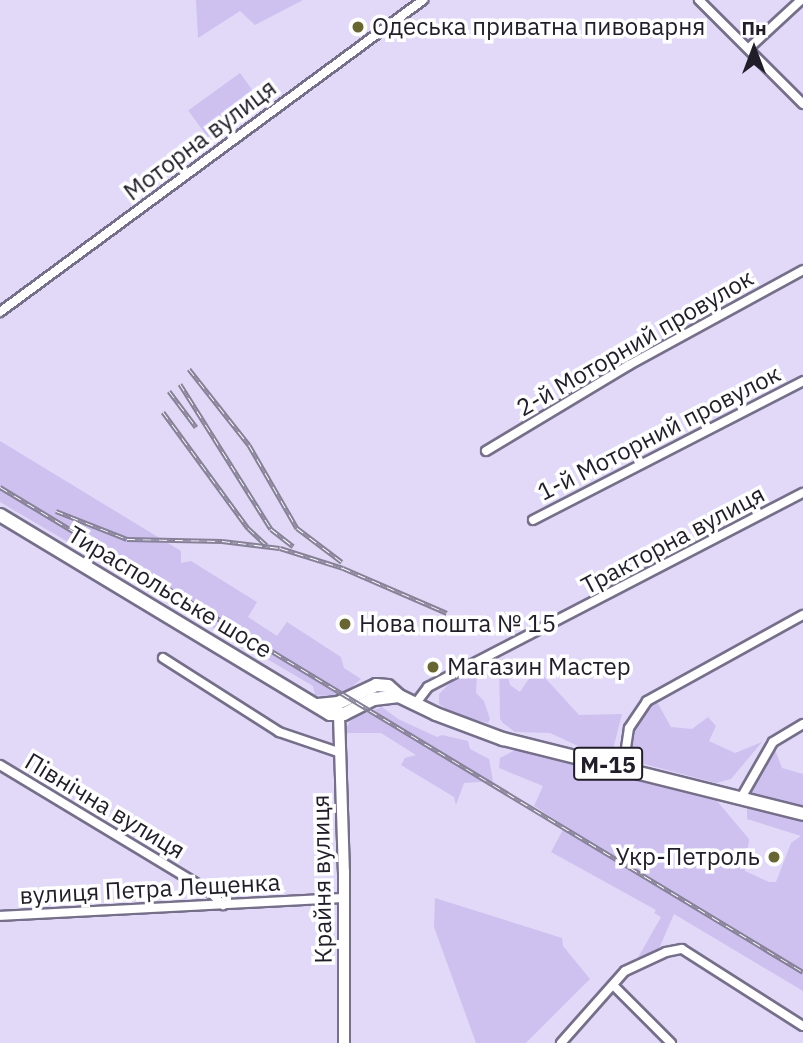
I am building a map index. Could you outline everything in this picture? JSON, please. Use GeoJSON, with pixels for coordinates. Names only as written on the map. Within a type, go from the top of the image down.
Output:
{"type":"FeatureCollection","features":[{"type":"Feature","properties":{"kind":"main road","name":"Тираспольське шосе"},"geometry":{"type":"LineString","coordinates":[[0,514],[318,705],[339,709]]}},
{"type":"Feature","properties":{"kind":"main road","name":"М-15"},"geometry":{"type":"LineString","coordinates":[[339,709],[374,699],[399,696],[436,715],[503,739],[803,814]]}},
{"type":"Feature","properties":{"kind":"street","name":"Моторна вулиця"},"geometry":{"type":"LineString","coordinates":[[0,312],[423,0]]}},
{"type":"Feature","properties":{"kind":"street"},"geometry":{"type":"LineString","coordinates":[[699,0],[803,104]]}},
{"type":"Feature","properties":{"kind":"street"},"geometry":{"type":"LineString","coordinates":[[749,48],[801,0]]}},
{"type":"Feature","properties":{"kind":"street","name":"2-й Моторний провулок"},"geometry":{"type":"LineString","coordinates":[[486,451],[629,365],[802,275]]}},
{"type":"Feature","properties":{"kind":"street","name":"1-й Моторний провулок"},"geometry":{"type":"LineString","coordinates":[[533,520],[803,380]]}},
{"type":"Feature","properties":{"kind":"street","name":"Тракторна вулиця"},"geometry":{"type":"LineString","coordinates":[[416,704],[428,687],[803,493]]}},
{"type":"Feature","properties":{"kind":"street"},"geometry":{"type":"LineString","coordinates":[[623,768],[629,728],[647,701],[803,615]]}},
{"type":"Feature","properties":{"kind":"street"},"geometry":{"type":"LineString","coordinates":[[163,658],[279,732],[341,753]]}},
{"type":"Feature","properties":{"kind":"street","name":"Крайня вулиця"},"geometry":{"type":"LineString","coordinates":[[339,709],[344,898],[344,1043]]}},
{"type":"Feature","properties":{"kind":"street"},"geometry":{"type":"LineString","coordinates":[[741,798],[773,742],[803,724]]}},
{"type":"Feature","properties":{"kind":"street","name":"Північна вулиця"},"geometry":{"type":"LineString","coordinates":[[0,765],[200,886],[223,905]]}},
{"type":"Feature","properties":{"kind":"street","name":"вулиця Петра Лещенка"},"geometry":{"type":"LineString","coordinates":[[0,916],[344,898]]}},
{"type":"Feature","properties":{"kind":"street"},"geometry":{"type":"LineString","coordinates":[[564,1042],[625,971],[666,951],[682,949],[803,1026]]}},
{"type":"Feature","properties":{"kind":"street"},"geometry":{"type":"LineString","coordinates":[[613,985],[671,1043]]}},
{"type":"Feature","properties":{"kind":"shaded area"},"geometry":{"type":"Polygon","coordinates":[[[196,0],[303,0],[255,25],[240,11],[198,38],[196,0]]]}},
{"type":"Feature","properties":{"kind":"shaded area"},"geometry":{"type":"Polygon","coordinates":[[[240,73],[260,101],[208,138],[188,111],[240,73]]]}},
{"type":"Feature","properties":{"kind":"shaded area"},"geometry":{"type":"Polygon","coordinates":[[[0,441],[181,551],[181,563],[191,561],[257,602],[248,617],[277,636],[287,622],[341,657],[344,668],[361,679],[340,697],[315,695],[313,686],[0,502],[0,441]]]}},
{"type":"Feature","properties":{"kind":"shaded area"},"geometry":{"type":"Polygon","coordinates":[[[499,662],[507,671],[510,685],[520,692],[536,668],[579,715],[622,714],[613,749],[591,752],[550,733],[515,732],[503,723],[500,719],[499,662]]]}},
{"type":"Feature","properties":{"kind":"shaded area"},"geometry":{"type":"Polygon","coordinates":[[[470,671],[477,673],[476,693],[484,701],[490,719],[488,723],[454,714],[439,704],[439,694],[455,678],[470,671]]]}},
{"type":"Feature","properties":{"kind":"shaded area"},"geometry":{"type":"Polygon","coordinates":[[[664,693],[666,697],[657,702],[671,727],[692,729],[708,717],[716,726],[709,741],[735,753],[762,742],[731,779],[716,783],[629,760],[634,721],[664,693]]]}},
{"type":"Feature","properties":{"kind":"shaded area"},"geometry":{"type":"Polygon","coordinates":[[[382,707],[398,719],[437,737],[442,735],[468,741],[470,749],[489,759],[493,781],[464,783],[456,805],[454,797],[401,765],[405,758],[416,755],[381,733],[343,733],[352,718],[382,707]]]}},
{"type":"Feature","properties":{"kind":"shaded area"},"geometry":{"type":"Polygon","coordinates":[[[774,747],[782,768],[803,774],[803,810],[748,796],[763,759],[774,747]]]}},
{"type":"Feature","properties":{"kind":"shaded area"},"geometry":{"type":"Polygon","coordinates":[[[515,750],[717,801],[749,839],[745,871],[769,882],[776,882],[791,843],[801,836],[747,819],[747,806],[803,820],[803,991],[674,914],[658,951],[635,963],[661,917],[654,913],[656,910],[551,852],[565,826],[534,806],[543,786],[499,768],[500,758],[515,750]]]}},
{"type":"Feature","properties":{"kind":"shaded area"},"geometry":{"type":"Polygon","coordinates":[[[435,898],[562,938],[563,946],[590,979],[526,1043],[476,1043],[434,927],[435,898]]]}},
{"type":"Feature","properties":{"kind":"railway"},"geometry":{"type":"LineString","coordinates":[[189,369],[249,445],[297,528],[342,562]]}},
{"type":"Feature","properties":{"kind":"railway"},"geometry":{"type":"LineString","coordinates":[[180,384],[271,529],[293,546]]}},
{"type":"Feature","properties":{"kind":"railway"},"geometry":{"type":"LineString","coordinates":[[169,391],[196,427]]}},
{"type":"Feature","properties":{"kind":"railway"},"geometry":{"type":"LineString","coordinates":[[163,412],[248,528],[266,545]]}},
{"type":"Feature","properties":{"kind":"railway"},"geometry":{"type":"LineString","coordinates":[[0,487],[803,972]]}},
{"type":"Feature","properties":{"kind":"railway"},"geometry":{"type":"LineString","coordinates":[[56,511],[127,539],[222,541],[280,548],[343,568],[447,613]]}},
{"type":"Feature","properties":{"kind":"place","name":"Одеська приватна пивоварня"},"geometry":{"type":"Point","coordinates":[358,27]}},
{"type":"Feature","properties":{"kind":"place","name":"Нова пошта № 15"},"geometry":{"type":"Point","coordinates":[345,624]}},
{"type":"Feature","properties":{"kind":"place","name":"Магазин Мастер"},"geometry":{"type":"Point","coordinates":[433,667]}},
{"type":"Feature","properties":{"kind":"place","name":"Укр-Петроль"},"geometry":{"type":"Point","coordinates":[774,857]}}]}
